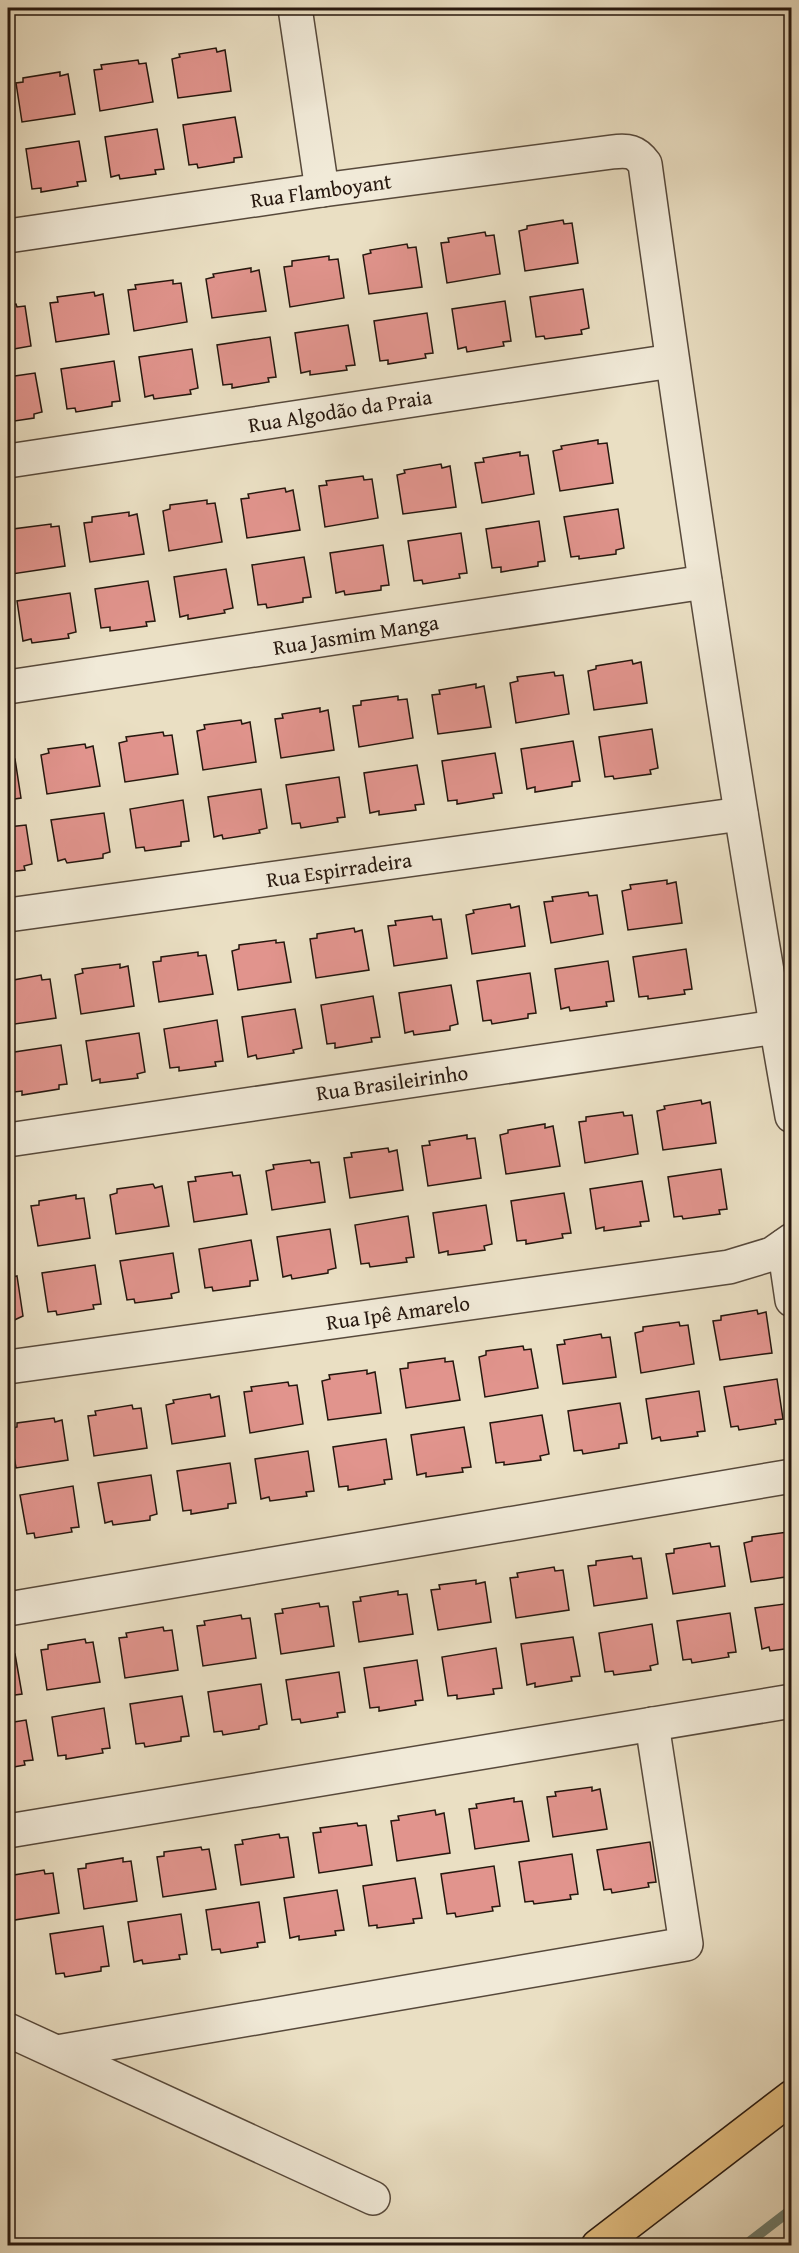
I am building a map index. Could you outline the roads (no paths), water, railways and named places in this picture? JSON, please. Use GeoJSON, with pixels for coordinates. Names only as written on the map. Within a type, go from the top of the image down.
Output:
{"type":"FeatureCollection","features":[{"type":"Feature","properties":{"kind":"main road"},"geometry":{"type":"LineString","coordinates":[[598,2246],[792,2097]]}},
{"type":"Feature","properties":{"kind":"street"},"geometry":{"type":"LineString","coordinates":[[295,8],[322,190]]}},
{"type":"Feature","properties":{"kind":"street","name":"Rua Flamboyant"},"geometry":{"type":"LineString","coordinates":[[8,236],[322,190],[612,152],[635,152],[645,164],[672,361]]}},
{"type":"Feature","properties":{"kind":"street"},"geometry":{"type":"LineString","coordinates":[[672,361],[741,814],[792,1116]]}},
{"type":"Feature","properties":{"kind":"street","name":"Rua Algodão da Praia"},"geometry":{"type":"LineString","coordinates":[[8,461],[672,361]]}},
{"type":"Feature","properties":{"kind":"street","name":"Rua Jasmim Manga"},"geometry":{"type":"LineString","coordinates":[[8,687],[705,582]]}},
{"type":"Feature","properties":{"kind":"street","name":"Rua Espirradeira"},"geometry":{"type":"LineString","coordinates":[[8,915],[741,814]]}},
{"type":"Feature","properties":{"kind":"street","name":"Rua Brasileirinho"},"geometry":{"type":"LineString","coordinates":[[8,1140],[776,1027]]}},
{"type":"Feature","properties":{"kind":"street"},"geometry":{"type":"LineString","coordinates":[[788,1243],[792,1300]]}},
{"type":"Feature","properties":{"kind":"street","name":"Rua Ipê Amarelo"},"geometry":{"type":"LineString","coordinates":[[8,1367],[729,1267],[752,1262],[788,1243]]}},
{"type":"Feature","properties":{"kind":"street"},"geometry":{"type":"LineString","coordinates":[[8,1609],[792,1476]]}},
{"type":"Feature","properties":{"kind":"street"},"geometry":{"type":"LineString","coordinates":[[8,1831],[792,1701]]}},
{"type":"Feature","properties":{"kind":"street"},"geometry":{"type":"LineString","coordinates":[[57,2052],[686,1944],[652,1724]]}},
{"type":"Feature","properties":{"kind":"street"},"geometry":{"type":"LineString","coordinates":[[8,2030],[373,2198]]}},
{"type":"Feature","properties":{"kind":"waterway"},"geometry":{"type":"LineString","coordinates":[[744,2246],[792,2209]]}}]}
